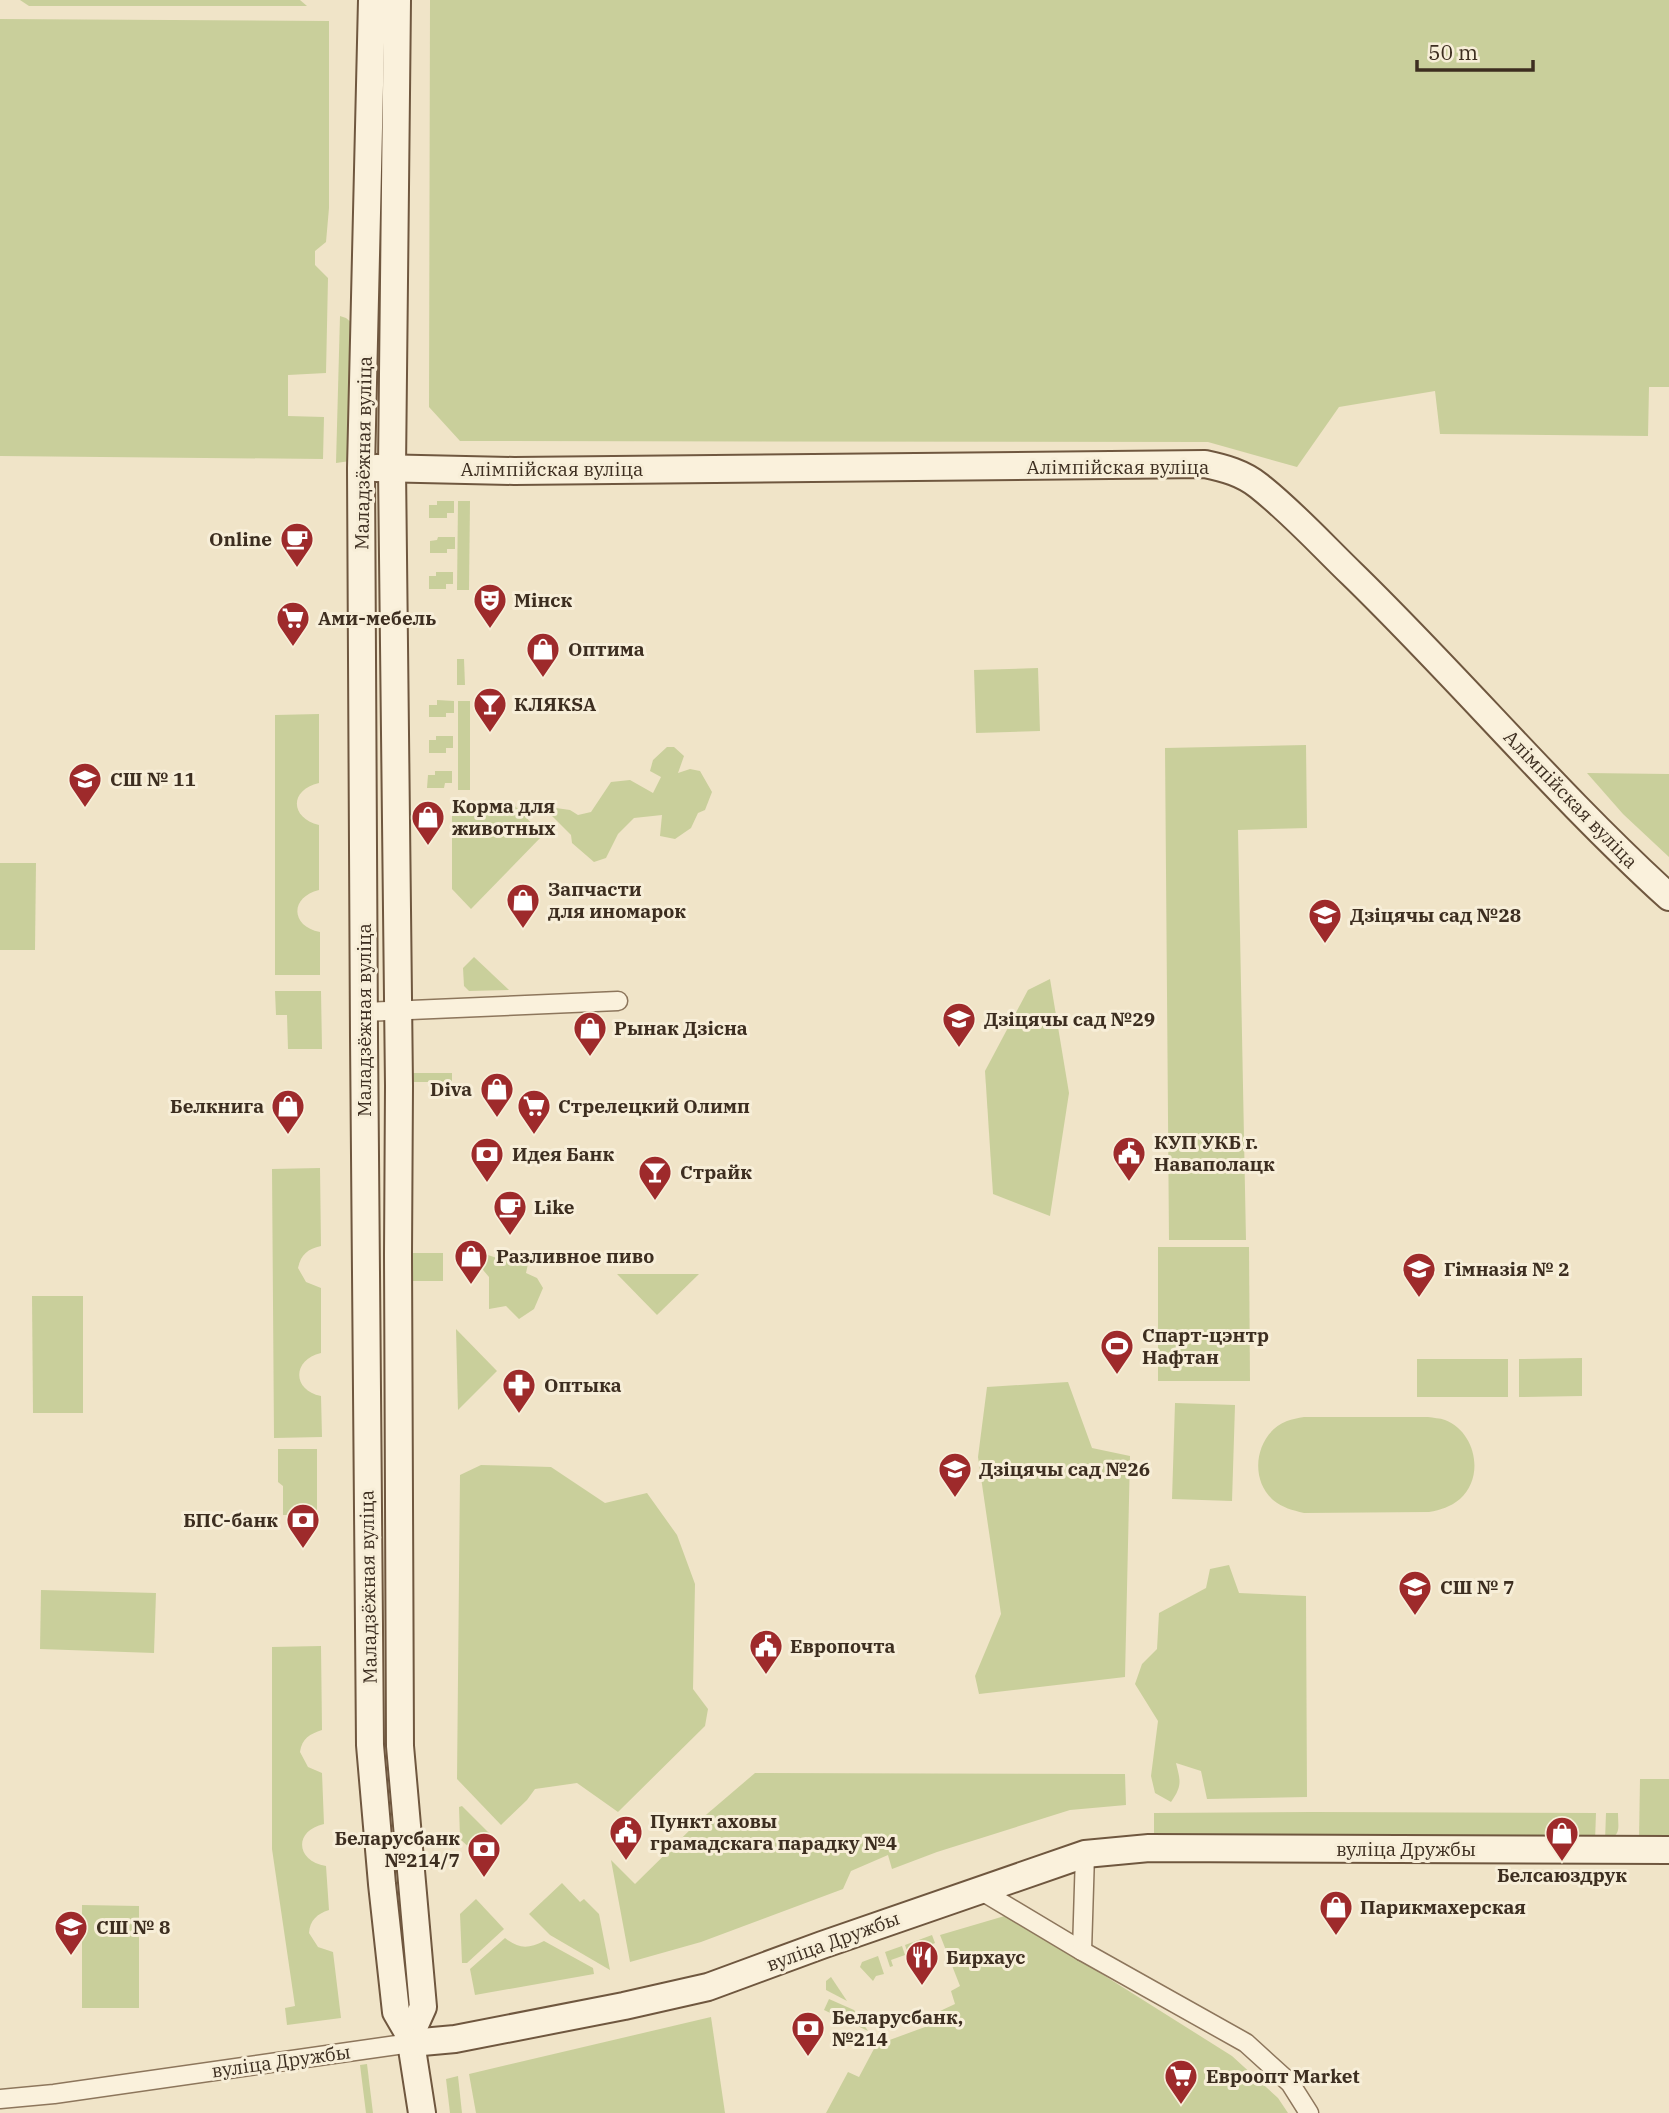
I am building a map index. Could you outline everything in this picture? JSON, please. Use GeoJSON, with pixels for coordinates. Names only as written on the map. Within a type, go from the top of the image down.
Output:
{"type":"FeatureCollection","features":[{"type":"Feature","properties":{"kind":"main road","name":"Маладзёжная вуліца"},"geometry":{"type":"LineString","coordinates":[[372,0],[361,468],[370,1745],[396,2012],[410,2039],[422,2113]]}},
{"type":"Feature","properties":{"kind":"main road","name":"Маладзёжная вуліца"},"geometry":{"type":"LineString","coordinates":[[397,0],[392,468],[398,1011],[400,1746],[423,2007],[410,2039]]}},
{"type":"Feature","properties":{"kind":"main road","name":"Алімпійская вуліца"},"geometry":{"type":"LineString","coordinates":[[361,468],[514,471],[1205,464],[1221,467],[1258,485],[1297,521],[1453,676],[1620,852],[1669,897]]}},
{"type":"Feature","properties":{"kind":"main road","name":"вуліца Дружбы"},"geometry":{"type":"LineString","coordinates":[[410,2039],[468,2036],[708,1987],[1085,1854],[1149,1848],[1669,1850]]}},
{"type":"Feature","properties":{"kind":"street"},"geometry":{"type":"LineString","coordinates":[[364,1012],[618,1002]]}},
{"type":"Feature","properties":{"kind":"street"},"geometry":{"type":"LineString","coordinates":[[1082,1951],[1085,1854]]}},
{"type":"Feature","properties":{"kind":"street"},"geometry":{"type":"LineString","coordinates":[[980,1890],[1246,2043],[1290,2083],[1309,2113]]}},
{"type":"Feature","properties":{"kind":"street","name":"вуліца Дружбы"},"geometry":{"type":"LineString","coordinates":[[0,2099],[54,2094],[410,2039]]}},
{"type":"Feature","properties":{"kind":"green space"},"geometry":{"type":"Polygon","coordinates":[[[20,0],[300,0],[307,6],[29,6],[20,0]]]}},
{"type":"Feature","properties":{"kind":"green space"},"geometry":{"type":"Polygon","coordinates":[[[430,0],[1669,0],[1669,387],[1649,387],[1648,436],[1440,434],[1435,391],[1339,407],[1297,467],[1208,442],[460,441],[429,407],[430,0]]]}},
{"type":"Feature","properties":{"kind":"green space"},"geometry":{"type":"Polygon","coordinates":[[[0,19],[329,21],[329,208],[326,242],[315,251],[315,265],[328,278],[326,373],[288,375],[288,416],[324,417],[323,459],[0,456],[0,19]]]}},
{"type":"Feature","properties":{"kind":"green space"},"geometry":{"type":"Polygon","coordinates":[[[340,316],[353,324],[350,461],[336,463],[340,316]]]}},
{"type":"Feature","properties":{"kind":"green space"},"geometry":{"type":"Polygon","coordinates":[[[437,501],[454,501],[454,513],[447,513],[447,518],[429,518],[429,505],[437,505],[437,501]]]}},
{"type":"Feature","properties":{"kind":"green space"},"geometry":{"type":"Polygon","coordinates":[[[458,501],[470,501],[469,590],[457,590],[458,501]]]}},
{"type":"Feature","properties":{"kind":"green space"},"geometry":{"type":"Polygon","coordinates":[[[438,537],[455,537],[455,549],[447,549],[447,553],[430,553],[430,541],[437,540],[438,537]]]}},
{"type":"Feature","properties":{"kind":"green space"},"geometry":{"type":"Polygon","coordinates":[[[436,572],[453,572],[453,584],[446,584],[446,589],[429,589],[429,576],[436,576],[436,572]]]}},
{"type":"Feature","properties":{"kind":"green space"},"geometry":{"type":"Polygon","coordinates":[[[457,659],[464,659],[465,685],[457,685],[457,659]]]}},
{"type":"Feature","properties":{"kind":"green space"},"geometry":{"type":"Polygon","coordinates":[[[1038,668],[1040,731],[976,733],[974,670],[1038,668]]]}},
{"type":"Feature","properties":{"kind":"green space"},"geometry":{"type":"Polygon","coordinates":[[[437,700],[454,701],[454,713],[446,713],[446,717],[429,717],[429,705],[437,705],[437,700]]]}},
{"type":"Feature","properties":{"kind":"green space"},"geometry":{"type":"Polygon","coordinates":[[[458,701],[470,701],[470,790],[458,790],[458,701]]]}},
{"type":"Feature","properties":{"kind":"green space"},"geometry":{"type":"Polygon","coordinates":[[[319,714],[319,783],[302,792],[297,804],[303,816],[319,825],[319,890],[303,899],[297,911],[303,924],[320,932],[320,975],[275,975],[275,715],[319,714]]]}},
{"type":"Feature","properties":{"kind":"green space"},"geometry":{"type":"Polygon","coordinates":[[[436,736],[453,736],[453,748],[446,748],[446,753],[429,753],[429,740],[436,740],[436,736]]]}},
{"type":"Feature","properties":{"kind":"green space"},"geometry":{"type":"Polygon","coordinates":[[[1306,745],[1307,828],[1238,830],[1246,1240],[1169,1240],[1165,748],[1306,745]]]}},
{"type":"Feature","properties":{"kind":"green space"},"geometry":{"type":"Polygon","coordinates":[[[667,747],[674,747],[684,756],[678,773],[690,769],[700,771],[712,792],[705,810],[698,813],[691,828],[675,839],[660,836],[662,815],[634,818],[618,834],[606,858],[594,862],[572,843],[571,835],[550,814],[556,808],[570,810],[578,815],[591,812],[611,782],[630,780],[653,793],[661,777],[650,771],[653,760],[667,747]]]}},
{"type":"Feature","properties":{"kind":"green space"},"geometry":{"type":"Polygon","coordinates":[[[435,771],[452,771],[452,783],[445,783],[444,788],[427,788],[428,775],[435,775],[435,771]]]}},
{"type":"Feature","properties":{"kind":"green space"},"geometry":{"type":"Polygon","coordinates":[[[1587,773],[1669,774],[1669,857],[1623,814],[1587,773]]]}},
{"type":"Feature","properties":{"kind":"green space"},"geometry":{"type":"Polygon","coordinates":[[[514,805],[543,835],[471,909],[452,889],[452,806],[514,805]]]}},
{"type":"Feature","properties":{"kind":"green space"},"geometry":{"type":"Polygon","coordinates":[[[0,863],[36,863],[35,950],[0,950],[0,863]]]}},
{"type":"Feature","properties":{"kind":"green space"},"geometry":{"type":"Polygon","coordinates":[[[474,957],[509,990],[469,991],[464,986],[463,968],[474,957]]]}},
{"type":"Feature","properties":{"kind":"green space"},"geometry":{"type":"Polygon","coordinates":[[[1050,979],[1069,1093],[1050,1216],[993,1194],[985,1071],[1028,990],[1050,979]]]}},
{"type":"Feature","properties":{"kind":"green space"},"geometry":{"type":"Polygon","coordinates":[[[275,991],[321,991],[322,1049],[288,1049],[287,1015],[276,1015],[275,991]]]}},
{"type":"Feature","properties":{"kind":"green space"},"geometry":{"type":"Polygon","coordinates":[[[405,1073],[452,1073],[452,1082],[412,1082],[405,1073]]]}},
{"type":"Feature","properties":{"kind":"green space"},"geometry":{"type":"Polygon","coordinates":[[[320,1168],[321,1246],[306,1253],[298,1268],[306,1282],[321,1288],[321,1353],[305,1362],[299,1375],[305,1388],[321,1396],[322,1437],[274,1438],[272,1169],[320,1168]]]}},
{"type":"Feature","properties":{"kind":"green space"},"geometry":{"type":"Polygon","coordinates":[[[1158,1247],[1249,1247],[1250,1381],[1158,1381],[1158,1247]]]}},
{"type":"Feature","properties":{"kind":"green space"},"geometry":{"type":"Polygon","coordinates":[[[413,1253],[443,1253],[443,1281],[412,1281],[405,1274],[405,1261],[413,1253]]]}},
{"type":"Feature","properties":{"kind":"green space"},"geometry":{"type":"Polygon","coordinates":[[[500,1254],[522,1255],[529,1259],[526,1273],[537,1278],[543,1288],[534,1309],[519,1319],[506,1306],[489,1309],[489,1277],[478,1264],[488,1255],[497,1258],[500,1254]]]}},
{"type":"Feature","properties":{"kind":"green space"},"geometry":{"type":"Polygon","coordinates":[[[617,1274],[699,1274],[657,1315],[617,1274]]]}},
{"type":"Feature","properties":{"kind":"green space"},"geometry":{"type":"Polygon","coordinates":[[[32,1296],[83,1296],[83,1413],[33,1413],[32,1296]]]}},
{"type":"Feature","properties":{"kind":"green space"},"geometry":{"type":"Polygon","coordinates":[[[456,1329],[497,1371],[458,1410],[456,1329]]]}},
{"type":"Feature","properties":{"kind":"green space"},"geometry":{"type":"Polygon","coordinates":[[[1582,1358],[1582,1396],[1519,1397],[1519,1359],[1582,1358]]]}},
{"type":"Feature","properties":{"kind":"green space"},"geometry":{"type":"Polygon","coordinates":[[[1417,1359],[1508,1359],[1508,1397],[1417,1397],[1417,1359]]]}},
{"type":"Feature","properties":{"kind":"green space"},"geometry":{"type":"Polygon","coordinates":[[[1068,1382],[1092,1448],[1130,1456],[1125,1677],[979,1694],[975,1676],[1001,1614],[978,1457],[987,1387],[1068,1382]]]}},
{"type":"Feature","properties":{"kind":"green space"},"geometry":{"type":"Polygon","coordinates":[[[1175,1403],[1235,1405],[1232,1501],[1172,1499],[1175,1403]]]}},
{"type":"Feature","properties":{"kind":"green space"},"geometry":{"type":"Polygon","coordinates":[[[1304,1417],[1428,1417],[1445,1420],[1456,1426],[1470,1444],[1474,1456],[1473,1479],[1460,1499],[1445,1508],[1429,1512],[1304,1513],[1288,1508],[1273,1500],[1265,1491],[1260,1480],[1259,1457],[1262,1445],[1276,1427],[1289,1420],[1304,1417]]]}},
{"type":"Feature","properties":{"kind":"green space"},"geometry":{"type":"Polygon","coordinates":[[[278,1449],[317,1449],[317,1515],[283,1515],[283,1486],[278,1482],[278,1449]]]}},
{"type":"Feature","properties":{"kind":"green space"},"geometry":{"type":"Polygon","coordinates":[[[481,1465],[551,1467],[605,1503],[647,1493],[677,1535],[695,1584],[693,1689],[708,1709],[705,1726],[618,1812],[577,1783],[535,1789],[501,1825],[457,1779],[460,1475],[481,1465]]]}},
{"type":"Feature","properties":{"kind":"green space"},"geometry":{"type":"Polygon","coordinates":[[[1229,1565],[1239,1593],[1306,1596],[1307,1797],[1207,1799],[1201,1771],[1176,1763],[1180,1783],[1171,1802],[1155,1793],[1151,1776],[1158,1721],[1135,1684],[1142,1664],[1157,1649],[1159,1613],[1206,1588],[1210,1569],[1229,1565]]]}},
{"type":"Feature","properties":{"kind":"green space"},"geometry":{"type":"Polygon","coordinates":[[[41,1590],[156,1593],[154,1653],[40,1649],[41,1590]]]}},
{"type":"Feature","properties":{"kind":"green space"},"geometry":{"type":"Polygon","coordinates":[[[321,1646],[322,1730],[307,1737],[300,1752],[308,1767],[322,1773],[324,1824],[307,1833],[302,1846],[309,1858],[326,1866],[329,1910],[315,1918],[309,1933],[318,1947],[333,1952],[341,2018],[287,2025],[285,2008],[295,2006],[272,1849],[272,1647],[321,1646]]]}},
{"type":"Feature","properties":{"kind":"green space"},"geometry":{"type":"Polygon","coordinates":[[[755,1773],[1125,1774],[1126,1805],[1070,1810],[892,1869],[888,1855],[851,1871],[843,1889],[701,1942],[630,1962],[611,1860],[635,1884],[700,1820],[755,1773]]]}},
{"type":"Feature","properties":{"kind":"green space"},"geometry":{"type":"Polygon","coordinates":[[[1640,1779],[1669,1779],[1669,1840],[1639,1840],[1640,1779]]]}},
{"type":"Feature","properties":{"kind":"green space"},"geometry":{"type":"Polygon","coordinates":[[[462,1806],[489,1833],[472,1850],[460,1839],[459,1807],[462,1806]]]}},
{"type":"Feature","properties":{"kind":"green space"},"geometry":{"type":"Polygon","coordinates":[[[1154,1813],[1596,1813],[1595,1841],[1157,1838],[1154,1834],[1154,1813]]]}},
{"type":"Feature","properties":{"kind":"green space"},"geometry":{"type":"Polygon","coordinates":[[[1606,1813],[1618,1813],[1618,1827],[1617,1834],[1605,1841],[1606,1813]]]}},
{"type":"Feature","properties":{"kind":"green space"},"geometry":{"type":"Polygon","coordinates":[[[562,1883],[580,1902],[584,1899],[599,1914],[610,1970],[550,1935],[529,1914],[562,1883]]]}},
{"type":"Feature","properties":{"kind":"green space"},"geometry":{"type":"Polygon","coordinates":[[[476,1899],[504,1929],[467,1963],[462,1963],[460,1914],[476,1899]]]}},
{"type":"Feature","properties":{"kind":"green space"},"geometry":{"type":"Polygon","coordinates":[[[82,1905],[139,1906],[139,2008],[82,2008],[82,1905]]]}},
{"type":"Feature","properties":{"kind":"green space"},"geometry":{"type":"Polygon","coordinates":[[[1008,1915],[1232,2056],[1278,2098],[1288,2113],[826,2113],[848,2072],[859,2077],[876,2045],[925,2027],[925,2018],[955,2004],[951,1991],[960,1986],[940,1935],[1008,1915]]]}},
{"type":"Feature","properties":{"kind":"green space"},"geometry":{"type":"Polygon","coordinates":[[[932,1935],[935,1943],[908,1954],[905,1945],[932,1935]]]}},
{"type":"Feature","properties":{"kind":"green space"},"geometry":{"type":"Polygon","coordinates":[[[505,1938],[524,1947],[544,1941],[593,1968],[594,1974],[475,1995],[470,1969],[505,1938]]]}},
{"type":"Feature","properties":{"kind":"green space"},"geometry":{"type":"Polygon","coordinates":[[[902,1946],[905,1955],[891,1960],[893,1966],[890,1967],[885,1952],[902,1946]]]}},
{"type":"Feature","properties":{"kind":"green space"},"geometry":{"type":"Polygon","coordinates":[[[878,1956],[884,1974],[876,1976],[873,1981],[860,1967],[862,1962],[878,1956]]]}},
{"type":"Feature","properties":{"kind":"green space"},"geometry":{"type":"Polygon","coordinates":[[[831,1977],[847,2001],[826,1990],[826,1981],[831,1977]]]}},
{"type":"Feature","properties":{"kind":"green space"},"geometry":{"type":"Polygon","coordinates":[[[829,1999],[854,2010],[868,2031],[824,2010],[829,1999]]]}},
{"type":"Feature","properties":{"kind":"green space"},"geometry":{"type":"Polygon","coordinates":[[[711,2017],[725,2113],[476,2113],[469,2074],[711,2017]]]}},
{"type":"Feature","properties":{"kind":"green space"},"geometry":{"type":"Polygon","coordinates":[[[367,2064],[373,2113],[366,2113],[360,2065],[367,2064]]]}},
{"type":"Feature","properties":{"kind":"green space"},"geometry":{"type":"Polygon","coordinates":[[[458,2076],[462,2113],[450,2113],[446,2079],[458,2076]]]}},
{"type":"Feature","properties":{"kind":"place","name":"Online"},"geometry":{"type":"Point","coordinates":[297,569]}},
{"type":"Feature","properties":{"kind":"place","name":"Мінск"},"geometry":{"type":"Point","coordinates":[490,630]}},
{"type":"Feature","properties":{"kind":"place","name":"Ами-мебель"},"geometry":{"type":"Point","coordinates":[293,648]}},
{"type":"Feature","properties":{"kind":"place","name":"Оптима"},"geometry":{"type":"Point","coordinates":[543,679]}},
{"type":"Feature","properties":{"kind":"place","name":"КЛЯКSА"},"geometry":{"type":"Point","coordinates":[490,734]}},
{"type":"Feature","properties":{"kind":"place","name":"СШ № 11"},"geometry":{"type":"Point","coordinates":[85,809]}},
{"type":"Feature","properties":{"kind":"place","name":"Корма для животных"},"geometry":{"type":"Point","coordinates":[428,847]}},
{"type":"Feature","properties":{"kind":"place","name":"Запчасти для иномарок"},"geometry":{"type":"Point","coordinates":[523,930]}},
{"type":"Feature","properties":{"kind":"place","name":"Дзіцячы сад №28"},"geometry":{"type":"Point","coordinates":[1325,945]}},
{"type":"Feature","properties":{"kind":"place","name":"Дзіцячы сад №29"},"geometry":{"type":"Point","coordinates":[959,1049]}},
{"type":"Feature","properties":{"kind":"place","name":"Рынак Дзісна"},"geometry":{"type":"Point","coordinates":[590,1058]}},
{"type":"Feature","properties":{"kind":"place","name":"Diva"},"geometry":{"type":"Point","coordinates":[497,1119]}},
{"type":"Feature","properties":{"kind":"place","name":"Белкнига"},"geometry":{"type":"Point","coordinates":[288,1136]}},
{"type":"Feature","properties":{"kind":"place","name":"Стрелецкий Олимп"},"geometry":{"type":"Point","coordinates":[534,1136]}},
{"type":"Feature","properties":{"kind":"place","name":"КУП УКБ г. Наваполацк"},"geometry":{"type":"Point","coordinates":[1129,1183]}},
{"type":"Feature","properties":{"kind":"place","name":"Идея Банк"},"geometry":{"type":"Point","coordinates":[487,1184]}},
{"type":"Feature","properties":{"kind":"place","name":"Страйк"},"geometry":{"type":"Point","coordinates":[655,1202]}},
{"type":"Feature","properties":{"kind":"place","name":"Like"},"geometry":{"type":"Point","coordinates":[510,1237]}},
{"type":"Feature","properties":{"kind":"place","name":"Разливное пиво"},"geometry":{"type":"Point","coordinates":[471,1286]}},
{"type":"Feature","properties":{"kind":"place","name":"Гімназія № 2"},"geometry":{"type":"Point","coordinates":[1419,1299]}},
{"type":"Feature","properties":{"kind":"place","name":"Спарт-цэнтр Нафтан"},"geometry":{"type":"Point","coordinates":[1117,1376]}},
{"type":"Feature","properties":{"kind":"place","name":"Оптыка"},"geometry":{"type":"Point","coordinates":[519,1415]}},
{"type":"Feature","properties":{"kind":"place","name":"Дзіцячы сад №26"},"geometry":{"type":"Point","coordinates":[955,1499]}},
{"type":"Feature","properties":{"kind":"place","name":"БПС-банк"},"geometry":{"type":"Point","coordinates":[303,1550]}},
{"type":"Feature","properties":{"kind":"place","name":"СШ № 7"},"geometry":{"type":"Point","coordinates":[1415,1617]}},
{"type":"Feature","properties":{"kind":"place","name":"Европочта"},"geometry":{"type":"Point","coordinates":[766,1676]}},
{"type":"Feature","properties":{"kind":"place","name":"Пункт аховы грамадскага парадку №4"},"geometry":{"type":"Point","coordinates":[626,1862]}},
{"type":"Feature","properties":{"kind":"place","name":"Белсаюздрук"},"geometry":{"type":"Point","coordinates":[1562,1863]}},
{"type":"Feature","properties":{"kind":"place","name":"Беларусбанк №214/7"},"geometry":{"type":"Point","coordinates":[484,1879]}},
{"type":"Feature","properties":{"kind":"place","name":"Парикмахерская"},"geometry":{"type":"Point","coordinates":[1336,1937]}},
{"type":"Feature","properties":{"kind":"place","name":"СШ № 8"},"geometry":{"type":"Point","coordinates":[71,1957]}},
{"type":"Feature","properties":{"kind":"place","name":"Бирхаус"},"geometry":{"type":"Point","coordinates":[922,1987]}},
{"type":"Feature","properties":{"kind":"place","name":"Беларусбанк, №214"},"geometry":{"type":"Point","coordinates":[808,2058]}},
{"type":"Feature","properties":{"kind":"place","name":"Евроопт Market"},"geometry":{"type":"Point","coordinates":[1181,2106]}}]}
